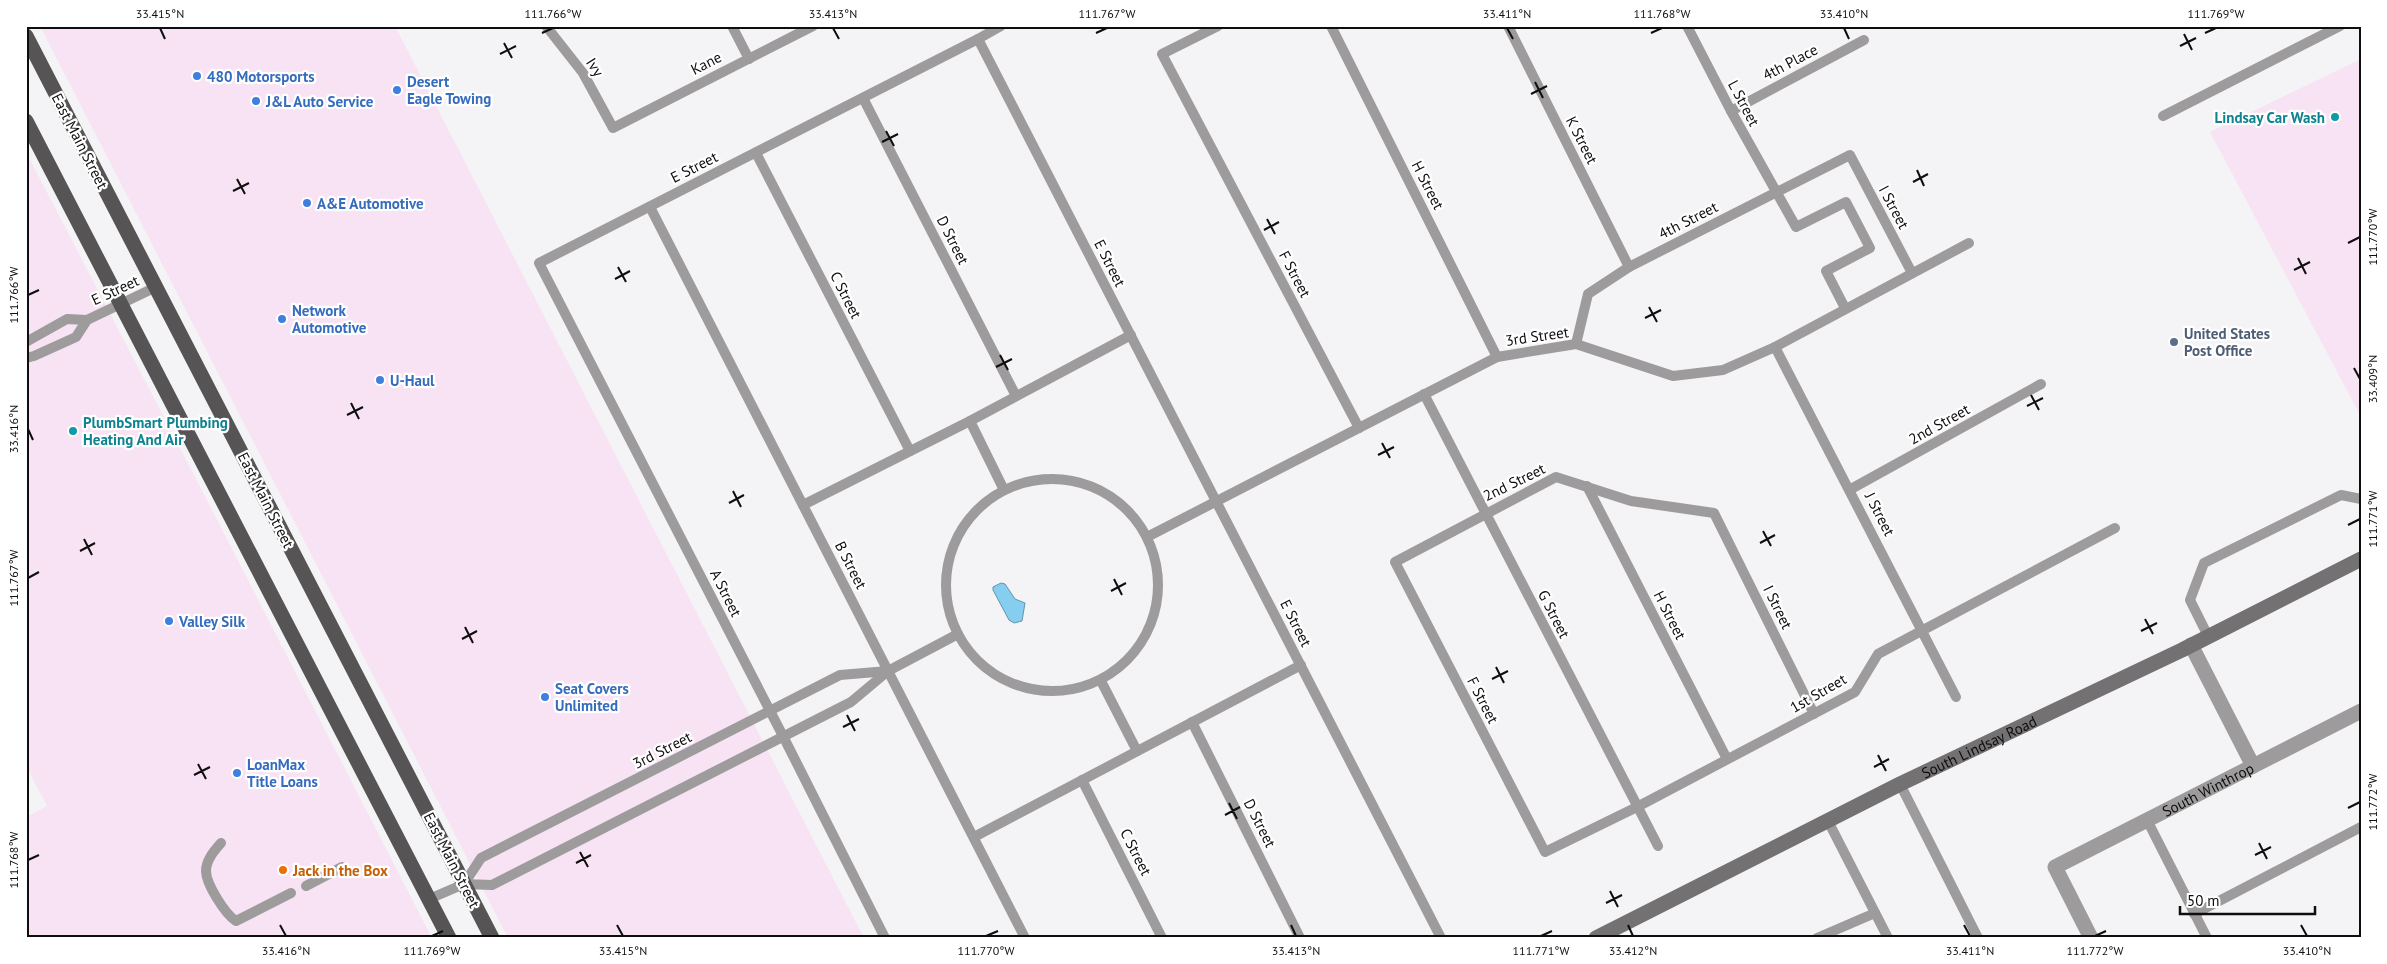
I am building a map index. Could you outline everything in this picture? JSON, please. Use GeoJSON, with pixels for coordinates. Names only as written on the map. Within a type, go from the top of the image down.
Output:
{"type":"FeatureCollection","features":[{"type":"Feature","properties":{"kind":"main road","name":"East Main Street"},"geometry":{"type":"LineString","coordinates":[[26,36],[492,938]]}},
{"type":"Feature","properties":{"kind":"main road"},"geometry":{"type":"LineString","coordinates":[[26,121],[449,938]]}},
{"type":"Feature","properties":{"kind":"main road","name":"South Lindsay Road"},"geometry":{"type":"LineString","coordinates":[[1596,938],[1900,784],[2191,645],[2361,560]]}},
{"type":"Feature","properties":{"kind":"street"},"geometry":{"type":"LineString","coordinates":[[2191,645],[2253,766]]}},
{"type":"Feature","properties":{"kind":"street","name":"South Winthrop"},"geometry":{"type":"LineString","coordinates":[[2091,938],[2055,867],[2361,711]]}},
{"type":"Feature","properties":{"kind":"lane","name":"Ivy"},"geometry":{"type":"LineString","coordinates":[[546,26],[583,74],[613,128]]}},
{"type":"Feature","properties":{"kind":"lane"},"geometry":{"type":"LineString","coordinates":[[732,26],[749,58]]}},
{"type":"Feature","properties":{"kind":"lane","name":"Kane"},"geometry":{"type":"LineString","coordinates":[[613,128],[813,26]]}},
{"type":"Feature","properties":{"kind":"lane"},"geometry":{"type":"LineString","coordinates":[[978,40],[1001,26]]}},
{"type":"Feature","properties":{"kind":"lane","name":"F Street"},"geometry":{"type":"LineString","coordinates":[[1218,26],[1162,54],[1359,428]]}},
{"type":"Feature","properties":{"kind":"lane","name":"H Street"},"geometry":{"type":"LineString","coordinates":[[1331,26],[1498,357]]}},
{"type":"Feature","properties":{"kind":"lane","name":"K Street"},"geometry":{"type":"LineString","coordinates":[[1508,26],[1629,267]]}},
{"type":"Feature","properties":{"kind":"lane","name":"L Street"},"geometry":{"type":"LineString","coordinates":[[1687,26],[1731,111],[1796,227],[1846,202],[1870,248],[1826,271],[1846,308]]}},
{"type":"Feature","properties":{"kind":"lane"},"geometry":{"type":"LineString","coordinates":[[2162,116],[2340,26]]}},
{"type":"Feature","properties":{"kind":"lane","name":"E Street"},"geometry":{"type":"LineString","coordinates":[[539,263],[978,40],[1440,938]]}},
{"type":"Feature","properties":{"kind":"lane","name":"4th Place"},"geometry":{"type":"LineString","coordinates":[[1731,111],[1864,40]]}},
{"type":"Feature","properties":{"kind":"lane","name":"D Street"},"geometry":{"type":"LineString","coordinates":[[862,98],[1016,396]]}},
{"type":"Feature","properties":{"kind":"lane","name":"C Street"},"geometry":{"type":"LineString","coordinates":[[756,152],[910,451]]}},
{"type":"Feature","properties":{"kind":"lane","name":"4th Street"},"geometry":{"type":"LineString","coordinates":[[1576,344],[1588,294],[1629,267],[1850,155]]}},
{"type":"Feature","properties":{"kind":"lane","name":"I Street"},"geometry":{"type":"LineString","coordinates":[[1850,155],[1912,273]]}},
{"type":"Feature","properties":{"kind":"lane","name":"B Street"},"geometry":{"type":"LineString","coordinates":[[650,207],[1025,938]]}},
{"type":"Feature","properties":{"kind":"lane","name":"3rd Street"},"geometry":{"type":"LineString","coordinates":[[1147,537],[1498,357],[1576,344],[1673,376],[1723,370],[1775,347],[1969,244]]}},
{"type":"Feature","properties":{"kind":"lane","name":"A Street"},"geometry":{"type":"LineString","coordinates":[[539,263],[771,712],[885,938]]}},
{"type":"Feature","properties":{"kind":"lane","name":"E Street"},"geometry":{"type":"LineString","coordinates":[[26,342],[66,319],[87,320],[156,287]]}},
{"type":"Feature","properties":{"kind":"lane","name":"E Street"},"geometry":{"type":"LineString","coordinates":[[26,358],[76,337],[87,320]]}},
{"type":"Feature","properties":{"kind":"lane"},"geometry":{"type":"LineString","coordinates":[[803,505],[970,421],[1131,335]]}},
{"type":"Feature","properties":{"kind":"lane","name":"J Street"},"geometry":{"type":"LineString","coordinates":[[1775,347],[1851,489],[1956,697]]}},
{"type":"Feature","properties":{"kind":"lane","name":"2nd Street"},"geometry":{"type":"LineString","coordinates":[[1851,489],[2041,384]]}},
{"type":"Feature","properties":{"kind":"lane","name":"G Street"},"geometry":{"type":"LineString","coordinates":[[1424,394],[1658,846]]}},
{"type":"Feature","properties":{"kind":"lane"},"geometry":{"type":"LineString","coordinates":[[970,421],[1004,490]]}},
{"type":"Feature","properties":{"kind":"lane","name":"2nd Street"},"geometry":{"type":"LineString","coordinates":[[1395,562],[1556,477],[1631,501],[1714,513]]}},
{"type":"Feature","properties":{"kind":"lane"},"geometry":{"type":"LineString","coordinates":[[1036,479],[1077,482],[1101,490],[1128,510],[1147,537],[1158,569],[1158,602],[1147,634],[1128,661],[1101,681],[1070,691],[1036,691],[1005,681],[978,661],[958,634],[947,602],[947,568],[957,536],[977,509],[1004,490],[1036,479]]}},
{"type":"Feature","properties":{"kind":"lane","name":"H Street"},"geometry":{"type":"LineString","coordinates":[[1586,486],[1726,759]]}},
{"type":"Feature","properties":{"kind":"lane"},"geometry":{"type":"LineString","coordinates":[[2208,636],[2190,600],[2204,564],[2341,495],[2361,499]]}},
{"type":"Feature","properties":{"kind":"lane","name":"I Street"},"geometry":{"type":"LineString","coordinates":[[1714,513],[1814,714]]}},
{"type":"Feature","properties":{"kind":"lane","name":"1st Street"},"geometry":{"type":"LineString","coordinates":[[1545,852],[1637,807],[1855,692],[1878,654],[2115,528]]}},
{"type":"Feature","properties":{"kind":"lane","name":"F Street"},"geometry":{"type":"LineString","coordinates":[[1395,562],[1545,852]]}},
{"type":"Feature","properties":{"kind":"lane","name":"3rd Street"},"geometry":{"type":"LineString","coordinates":[[428,899],[464,884],[492,885],[851,702],[888,670],[958,634]]}},
{"type":"Feature","properties":{"kind":"lane"},"geometry":{"type":"LineString","coordinates":[[974,837],[1301,665]]}},
{"type":"Feature","properties":{"kind":"lane","name":"3rd Street"},"geometry":{"type":"LineString","coordinates":[[464,884],[481,858],[771,712],[840,675],[888,670]]}},
{"type":"Feature","properties":{"kind":"lane"},"geometry":{"type":"LineString","coordinates":[[1101,681],[1137,751]]}},
{"type":"Feature","properties":{"kind":"lane","name":"D Street"},"geometry":{"type":"LineString","coordinates":[[1192,722],[1300,938]]}},
{"type":"Feature","properties":{"kind":"lane","name":"C Street"},"geometry":{"type":"LineString","coordinates":[[1082,780],[1162,938]]}},
{"type":"Feature","properties":{"kind":"lane"},"geometry":{"type":"LineString","coordinates":[[1900,784],[1978,938]]}},
{"type":"Feature","properties":{"kind":"lane"},"geometry":{"type":"LineString","coordinates":[[2147,820],[2207,938]]}},
{"type":"Feature","properties":{"kind":"lane"},"geometry":{"type":"LineString","coordinates":[[1828,821],[1888,938]]}},
{"type":"Feature","properties":{"kind":"lane"},"geometry":{"type":"LineString","coordinates":[[2194,914],[2361,827]]}},
{"type":"Feature","properties":{"kind":"lane"},"geometry":{"type":"LineString","coordinates":[[221,844],[211,855],[206,871],[214,893],[228,916],[236,920],[291,893]]}},
{"type":"Feature","properties":{"kind":"lane"},"geometry":{"type":"LineString","coordinates":[[306,886],[342,867]]}},
{"type":"Feature","properties":{"kind":"lane"},"geometry":{"type":"LineString","coordinates":[[1817,938],[1875,913]]}},
{"type":"Feature","properties":{"kind":"shaded area"},"geometry":{"type":"Polygon","coordinates":[[[40,26],[395,26],[864,938],[508,938],[40,26]]]}},
{"type":"Feature","properties":{"kind":"shaded area"},"geometry":{"type":"Polygon","coordinates":[[[2361,59],[2361,417],[2210,132],[2361,59]]]}},
{"type":"Feature","properties":{"kind":"shaded area"},"geometry":{"type":"Polygon","coordinates":[[[26,152],[432,938],[26,938],[26,817],[47,806],[26,766],[26,152]]]}},
{"type":"Feature","properties":{"kind":"water"},"geometry":{"type":"Polygon","coordinates":[[[1001,583],[1005,584],[1015,599],[1025,603],[1022,621],[1014,623],[1009,620],[993,590],[993,587],[1001,583]]]}},
{"type":"Feature","properties":{"kind":"place","name":"480 Motorsports"},"geometry":{"type":"Point","coordinates":[197,76]}},
{"type":"Feature","properties":{"kind":"place","name":"Desert Eagle Towing"},"geometry":{"type":"Point","coordinates":[397,90]}},
{"type":"Feature","properties":{"kind":"place","name":"J&L Auto Service"},"geometry":{"type":"Point","coordinates":[256,101]}},
{"type":"Feature","properties":{"kind":"place","name":"Lindsay Car Wash"},"geometry":{"type":"Point","coordinates":[2335,117]}},
{"type":"Feature","properties":{"kind":"place","name":"A&E Automotive"},"geometry":{"type":"Point","coordinates":[307,203]}},
{"type":"Feature","properties":{"kind":"place","name":"Network Automotive"},"geometry":{"type":"Point","coordinates":[282,319]}},
{"type":"Feature","properties":{"kind":"place","name":"United States Post Office"},"geometry":{"type":"Point","coordinates":[2174,342]}},
{"type":"Feature","properties":{"kind":"place","name":"U-Haul"},"geometry":{"type":"Point","coordinates":[380,380]}},
{"type":"Feature","properties":{"kind":"place","name":"PlumbSmart Plumbing Heating And Air"},"geometry":{"type":"Point","coordinates":[73,431]}},
{"type":"Feature","properties":{"kind":"place","name":"Valley Silk"},"geometry":{"type":"Point","coordinates":[169,621]}},
{"type":"Feature","properties":{"kind":"place","name":"Seat Covers Unlimited"},"geometry":{"type":"Point","coordinates":[545,697]}},
{"type":"Feature","properties":{"kind":"place","name":"LoanMax Title Loans"},"geometry":{"type":"Point","coordinates":[237,773]}},
{"type":"Feature","properties":{"kind":"place","name":"Jack in the Box"},"geometry":{"type":"Point","coordinates":[283,870]}}]}
